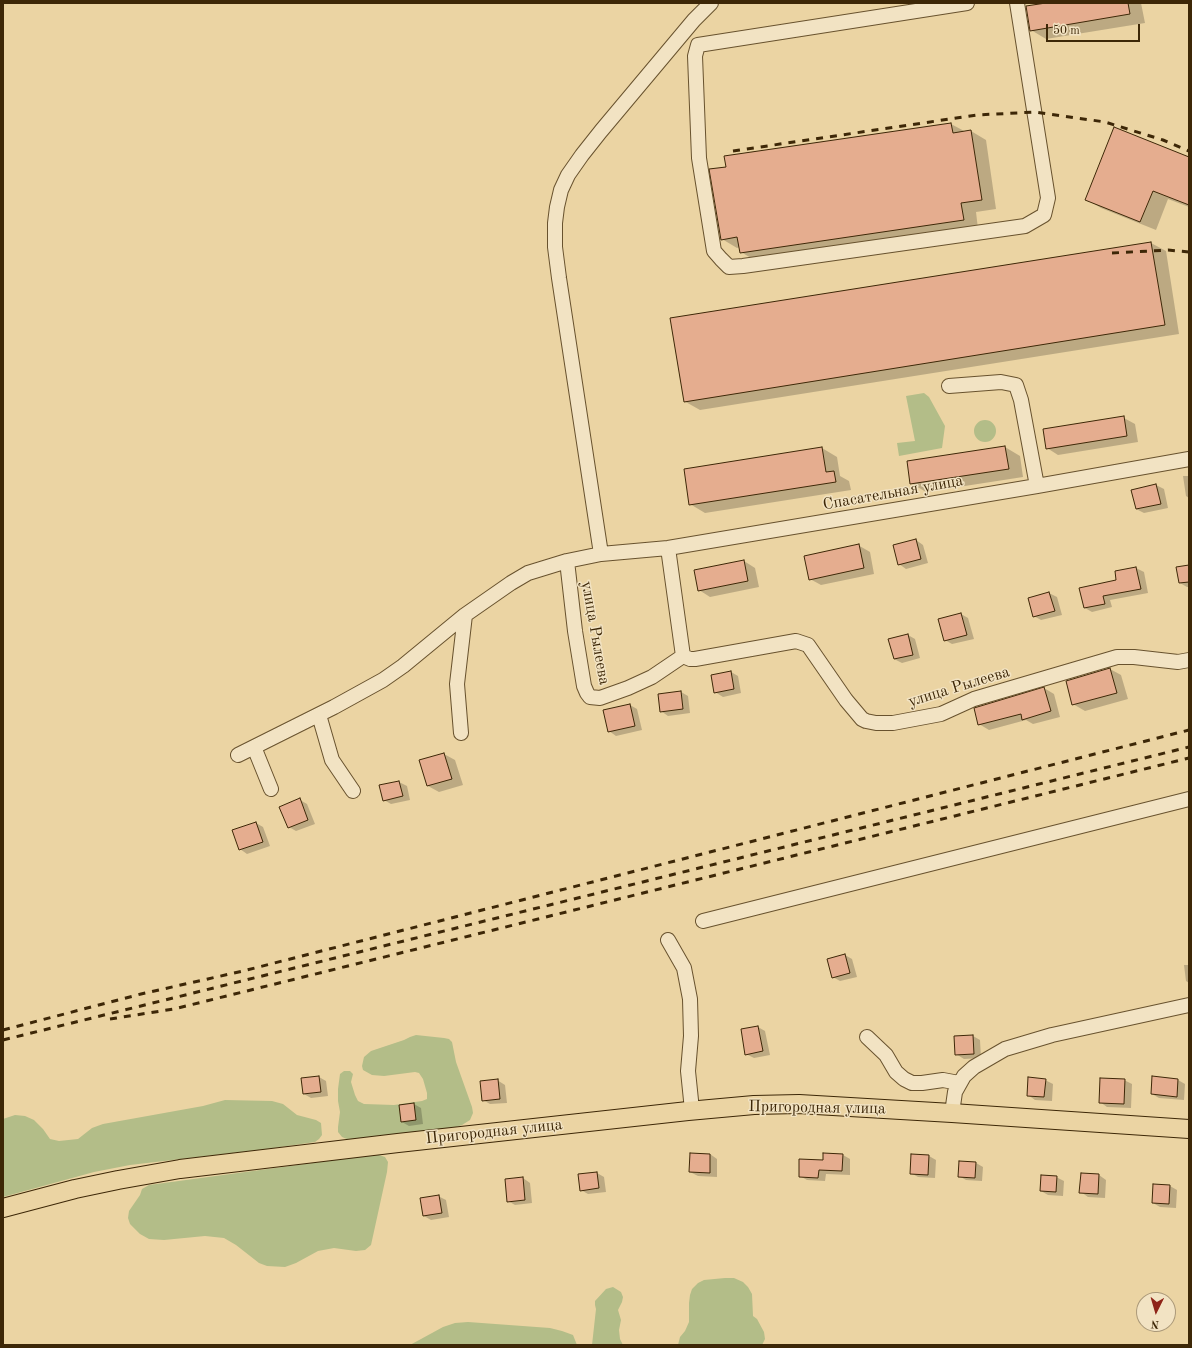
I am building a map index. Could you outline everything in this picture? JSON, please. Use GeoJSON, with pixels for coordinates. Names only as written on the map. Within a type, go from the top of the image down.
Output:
{"type":"FeatureCollection","features":[{"type":"Feature","properties":{"kind":"main road","name":"Пригородная улица"},"geometry":{"type":"LineString","coordinates":[[3,1208],[97,1184],[180,1169],[692,1110],[754,1105],[783,1104],[952,1113],[1189,1129]]}},
{"type":"Feature","properties":{"kind":"street"},"geometry":{"type":"LineString","coordinates":[[601,554],[555,247],[557,207],[561,190],[568,175],[582,155],[694,20],[711,3]]}},
{"type":"Feature","properties":{"kind":"street"},"geometry":{"type":"LineString","coordinates":[[968,3],[698,45],[695,56],[699,158],[714,251],[721,260],[729,267],[743,266],[1025,226],[1044,215],[1048,198],[1017,3]]}},
{"type":"Feature","properties":{"kind":"street"},"geometry":{"type":"LineString","coordinates":[[949,386],[1001,382],[1016,385],[1021,400],[1037,486]]}},
{"type":"Feature","properties":{"kind":"street","name":"Спасательная улица"},"geometry":{"type":"LineString","coordinates":[[567,561],[601,554],[668,548],[1189,459]]}},
{"type":"Feature","properties":{"kind":"street"},"geometry":{"type":"LineString","coordinates":[[668,548],[683,656]]}},
{"type":"Feature","properties":{"kind":"street","name":"улица Рылеева"},"geometry":{"type":"LineString","coordinates":[[238,756],[319,715],[383,680],[403,666],[465,614],[528,573],[567,561],[575,631],[584,686],[590,697],[600,698],[628,688],[652,677],[683,656],[690,659],[695,659],[796,641],[808,645],[822,667],[856,712],[866,721],[893,723],[941,714],[974,699],[1117,657],[1134,657],[1178,662],[1189,660]]}},
{"type":"Feature","properties":{"kind":"street"},"geometry":{"type":"LineString","coordinates":[[461,733],[457,684],[465,614]]}},
{"type":"Feature","properties":{"kind":"street"},"geometry":{"type":"LineString","coordinates":[[319,715],[332,760],[353,791]]}},
{"type":"Feature","properties":{"kind":"street"},"geometry":{"type":"LineString","coordinates":[[254,747],[271,789]]}},
{"type":"Feature","properties":{"kind":"street"},"geometry":{"type":"LineString","coordinates":[[703,921],[1189,799]]}},
{"type":"Feature","properties":{"kind":"street"},"geometry":{"type":"LineString","coordinates":[[668,940],[684,968],[690,999],[691,1036],[688,1070],[692,1110]]}},
{"type":"Feature","properties":{"kind":"street"},"geometry":{"type":"LineString","coordinates":[[952,1113],[955,1092],[964,1076],[974,1067],[1005,1049],[1052,1035],[1189,1005]]}},
{"type":"Feature","properties":{"kind":"street"},"geometry":{"type":"LineString","coordinates":[[867,1037],[886,1056],[896,1072],[904,1079],[912,1083],[943,1080],[959,1083]]}},
{"type":"Feature","properties":{"kind":"green space"},"geometry":{"type":"Polygon","coordinates":[[[924,393],[929,397],[945,426],[942,448],[899,456],[897,443],[915,441],[906,396],[924,393]]]}},
{"type":"Feature","properties":{"kind":"green space"},"geometry":{"type":"Polygon","coordinates":[[[985,420],[993,423],[996,431],[993,439],[985,442],[977,439],[974,431],[977,423],[985,420]]]}},
{"type":"Feature","properties":{"kind":"green space"},"geometry":{"type":"Polygon","coordinates":[[[416,1035],[444,1038],[449,1039],[452,1042],[456,1062],[472,1107],[473,1113],[470,1120],[462,1125],[448,1130],[349,1140],[342,1137],[338,1132],[340,1112],[338,1089],[340,1074],[344,1071],[350,1071],[353,1074],[351,1082],[355,1095],[358,1101],[364,1104],[394,1105],[427,1099],[423,1079],[419,1073],[415,1072],[384,1076],[372,1075],[363,1070],[362,1066],[364,1057],[371,1051],[416,1035]]]}},
{"type":"Feature","properties":{"kind":"green space"},"geometry":{"type":"Polygon","coordinates":[[[225,1100],[272,1101],[283,1104],[297,1115],[316,1120],[321,1123],[322,1135],[315,1142],[130,1165],[94,1172],[3,1197],[3,1119],[15,1115],[25,1116],[34,1120],[50,1139],[59,1141],[78,1139],[92,1128],[103,1124],[203,1106],[225,1100]]]}},
{"type":"Feature","properties":{"kind":"green space"},"geometry":{"type":"Polygon","coordinates":[[[379,1155],[385,1157],[388,1162],[387,1172],[371,1245],[365,1250],[356,1251],[334,1248],[318,1251],[285,1267],[267,1266],[259,1263],[236,1245],[224,1238],[205,1236],[164,1240],[149,1239],[140,1234],[130,1224],[128,1218],[129,1211],[140,1195],[142,1189],[149,1185],[379,1155]]]}},
{"type":"Feature","properties":{"kind":"green space"},"geometry":{"type":"Polygon","coordinates":[[[734,1278],[743,1282],[752,1294],[753,1316],[757,1319],[764,1332],[765,1339],[762,1345],[678,1345],[680,1337],[685,1331],[689,1322],[689,1303],[692,1289],[704,1280],[734,1278]]]}},
{"type":"Feature","properties":{"kind":"green space"},"geometry":{"type":"Polygon","coordinates":[[[613,1287],[621,1292],[623,1297],[618,1310],[621,1320],[619,1330],[620,1339],[623,1345],[592,1345],[596,1309],[595,1301],[606,1289],[613,1287]]]}},
{"type":"Feature","properties":{"kind":"green space"},"geometry":{"type":"Polygon","coordinates":[[[468,1322],[550,1328],[573,1335],[577,1345],[410,1345],[443,1327],[455,1323],[468,1322]]]}},
{"type":"Feature","properties":{"kind":"building"},"geometry":{"type":"Polygon","coordinates":[[[1046,3],[1128,3],[1130,14],[1030,31],[1026,6],[1046,3]]]}},
{"type":"Feature","properties":{"kind":"building"},"geometry":{"type":"Polygon","coordinates":[[[951,123],[953,133],[971,130],[982,200],[961,203],[964,220],[740,253],[737,237],[721,240],[709,169],[726,167],[724,156],[951,123]]]}},
{"type":"Feature","properties":{"kind":"building"},"geometry":{"type":"Polygon","coordinates":[[[1114,127],[1189,157],[1189,205],[1153,191],[1140,222],[1085,200],[1114,127]]]}},
{"type":"Feature","properties":{"kind":"building"},"geometry":{"type":"Polygon","coordinates":[[[1151,242],[1165,325],[684,402],[670,318],[1151,242]]]}},
{"type":"Feature","properties":{"kind":"building"},"geometry":{"type":"Polygon","coordinates":[[[1124,416],[1127,436],[1046,449],[1043,429],[1124,416]]]}},
{"type":"Feature","properties":{"kind":"building"},"geometry":{"type":"Polygon","coordinates":[[[1005,446],[1009,469],[910,484],[907,461],[1005,446]]]}},
{"type":"Feature","properties":{"kind":"building"},"geometry":{"type":"Polygon","coordinates":[[[822,447],[826,472],[834,471],[836,482],[689,505],[684,469],[822,447]]]}},
{"type":"Feature","properties":{"kind":"building"},"geometry":{"type":"Polygon","coordinates":[[[1156,484],[1161,504],[1136,509],[1131,490],[1156,484]]]}},
{"type":"Feature","properties":{"kind":"building"},"geometry":{"type":"Polygon","coordinates":[[[916,539],[921,559],[898,565],[893,545],[916,539]]]}},
{"type":"Feature","properties":{"kind":"building"},"geometry":{"type":"Polygon","coordinates":[[[859,544],[864,568],[809,580],[804,556],[859,544]]]}},
{"type":"Feature","properties":{"kind":"building"},"geometry":{"type":"Polygon","coordinates":[[[744,560],[748,581],[698,591],[694,570],[744,560]]]}},
{"type":"Feature","properties":{"kind":"building"},"geometry":{"type":"Polygon","coordinates":[[[1189,565],[1189,582],[1179,583],[1176,567],[1189,565]]]}},
{"type":"Feature","properties":{"kind":"building"},"geometry":{"type":"Polygon","coordinates":[[[1136,567],[1141,589],[1103,596],[1105,604],[1084,608],[1079,588],[1116,580],[1115,571],[1136,567]]]}},
{"type":"Feature","properties":{"kind":"building"},"geometry":{"type":"Polygon","coordinates":[[[1049,592],[1055,611],[1033,617],[1028,598],[1049,592]]]}},
{"type":"Feature","properties":{"kind":"building"},"geometry":{"type":"Polygon","coordinates":[[[961,613],[967,635],[944,641],[938,619],[961,613]]]}},
{"type":"Feature","properties":{"kind":"building"},"geometry":{"type":"Polygon","coordinates":[[[908,634],[913,655],[894,659],[888,639],[908,634]]]}},
{"type":"Feature","properties":{"kind":"building"},"geometry":{"type":"Polygon","coordinates":[[[1110,668],[1117,693],[1072,705],[1066,681],[1110,668]]]}},
{"type":"Feature","properties":{"kind":"building"},"geometry":{"type":"Polygon","coordinates":[[[731,671],[734,689],[714,693],[711,675],[731,671]]]}},
{"type":"Feature","properties":{"kind":"building"},"geometry":{"type":"Polygon","coordinates":[[[1044,687],[1051,711],[1022,720],[1021,714],[978,725],[974,708],[1044,687]]]}},
{"type":"Feature","properties":{"kind":"building"},"geometry":{"type":"Polygon","coordinates":[[[681,691],[683,709],[660,712],[658,694],[681,691]]]}},
{"type":"Feature","properties":{"kind":"building"},"geometry":{"type":"Polygon","coordinates":[[[630,704],[635,726],[608,732],[603,710],[630,704]]]}},
{"type":"Feature","properties":{"kind":"building"},"geometry":{"type":"Polygon","coordinates":[[[444,753],[452,779],[427,786],[419,760],[444,753]]]}},
{"type":"Feature","properties":{"kind":"building"},"geometry":{"type":"Polygon","coordinates":[[[399,781],[403,796],[383,801],[379,785],[399,781]]]}},
{"type":"Feature","properties":{"kind":"building"},"geometry":{"type":"Polygon","coordinates":[[[300,798],[308,820],[288,828],[279,807],[300,798]]]}},
{"type":"Feature","properties":{"kind":"building"},"geometry":{"type":"Polygon","coordinates":[[[256,822],[263,842],[239,850],[232,830],[256,822]]]}},
{"type":"Feature","properties":{"kind":"building"},"geometry":{"type":"Polygon","coordinates":[[[845,954],[850,973],[832,978],[827,959],[845,954]]]}},
{"type":"Feature","properties":{"kind":"building"},"geometry":{"type":"Polygon","coordinates":[[[758,1026],[763,1051],[745,1055],[741,1029],[758,1026]]]}},
{"type":"Feature","properties":{"kind":"building"},"geometry":{"type":"Polygon","coordinates":[[[973,1035],[974,1054],[955,1055],[954,1036],[973,1035]]]}},
{"type":"Feature","properties":{"kind":"building"},"geometry":{"type":"Polygon","coordinates":[[[319,1076],[321,1092],[303,1094],[301,1078],[319,1076]]]}},
{"type":"Feature","properties":{"kind":"building"},"geometry":{"type":"Polygon","coordinates":[[[1152,1076],[1178,1079],[1177,1097],[1151,1094],[1152,1076]]]}},
{"type":"Feature","properties":{"kind":"building"},"geometry":{"type":"Polygon","coordinates":[[[1028,1077],[1046,1079],[1044,1097],[1027,1096],[1028,1077]]]}},
{"type":"Feature","properties":{"kind":"building"},"geometry":{"type":"Polygon","coordinates":[[[1100,1078],[1125,1079],[1124,1104],[1099,1103],[1100,1078]]]}},
{"type":"Feature","properties":{"kind":"building"},"geometry":{"type":"Polygon","coordinates":[[[498,1079],[500,1099],[482,1101],[480,1081],[498,1079]]]}},
{"type":"Feature","properties":{"kind":"building"},"geometry":{"type":"Polygon","coordinates":[[[414,1103],[416,1120],[401,1122],[399,1105],[414,1103]]]}},
{"type":"Feature","properties":{"kind":"building"},"geometry":{"type":"Polygon","coordinates":[[[690,1153],[710,1154],[710,1173],[689,1172],[690,1153]]]}},
{"type":"Feature","properties":{"kind":"building"},"geometry":{"type":"Polygon","coordinates":[[[823,1153],[843,1154],[842,1171],[819,1170],[818,1178],[799,1177],[799,1159],[823,1160],[823,1153]]]}},
{"type":"Feature","properties":{"kind":"building"},"geometry":{"type":"Polygon","coordinates":[[[911,1154],[929,1155],[928,1175],[910,1174],[911,1154]]]}},
{"type":"Feature","properties":{"kind":"building"},"geometry":{"type":"Polygon","coordinates":[[[959,1161],[976,1162],[975,1178],[958,1177],[959,1161]]]}},
{"type":"Feature","properties":{"kind":"building"},"geometry":{"type":"Polygon","coordinates":[[[597,1172],[599,1188],[580,1191],[578,1174],[597,1172]]]}},
{"type":"Feature","properties":{"kind":"building"},"geometry":{"type":"Polygon","coordinates":[[[1081,1173],[1099,1174],[1098,1194],[1079,1193],[1081,1173]]]}},
{"type":"Feature","properties":{"kind":"building"},"geometry":{"type":"Polygon","coordinates":[[[1041,1175],[1057,1176],[1056,1192],[1040,1191],[1041,1175]]]}},
{"type":"Feature","properties":{"kind":"building"},"geometry":{"type":"Polygon","coordinates":[[[523,1177],[525,1200],[507,1202],[505,1179],[523,1177]]]}},
{"type":"Feature","properties":{"kind":"building"},"geometry":{"type":"Polygon","coordinates":[[[1153,1184],[1170,1185],[1169,1204],[1152,1203],[1153,1184]]]}},
{"type":"Feature","properties":{"kind":"building"},"geometry":{"type":"Polygon","coordinates":[[[439,1195],[442,1213],[423,1216],[420,1198],[439,1195]]]}},
{"type":"Feature","properties":{"kind":"railway"},"geometry":{"type":"LineString","coordinates":[[733,151],[977,115],[1035,112],[1105,122],[1163,140],[1189,151]]}},
{"type":"Feature","properties":{"kind":"railway"},"geometry":{"type":"LineString","coordinates":[[1112,253],[1168,250],[1189,252]]}},
{"type":"Feature","properties":{"kind":"railway"},"geometry":{"type":"LineString","coordinates":[[3,1030],[141,994],[243,971],[1189,730]]}},
{"type":"Feature","properties":{"kind":"railway"},"geometry":{"type":"LineString","coordinates":[[3,1040],[1189,747]]}},
{"type":"Feature","properties":{"kind":"railway"},"geometry":{"type":"LineString","coordinates":[[110,1019],[174,1009],[1189,758]]}}]}
